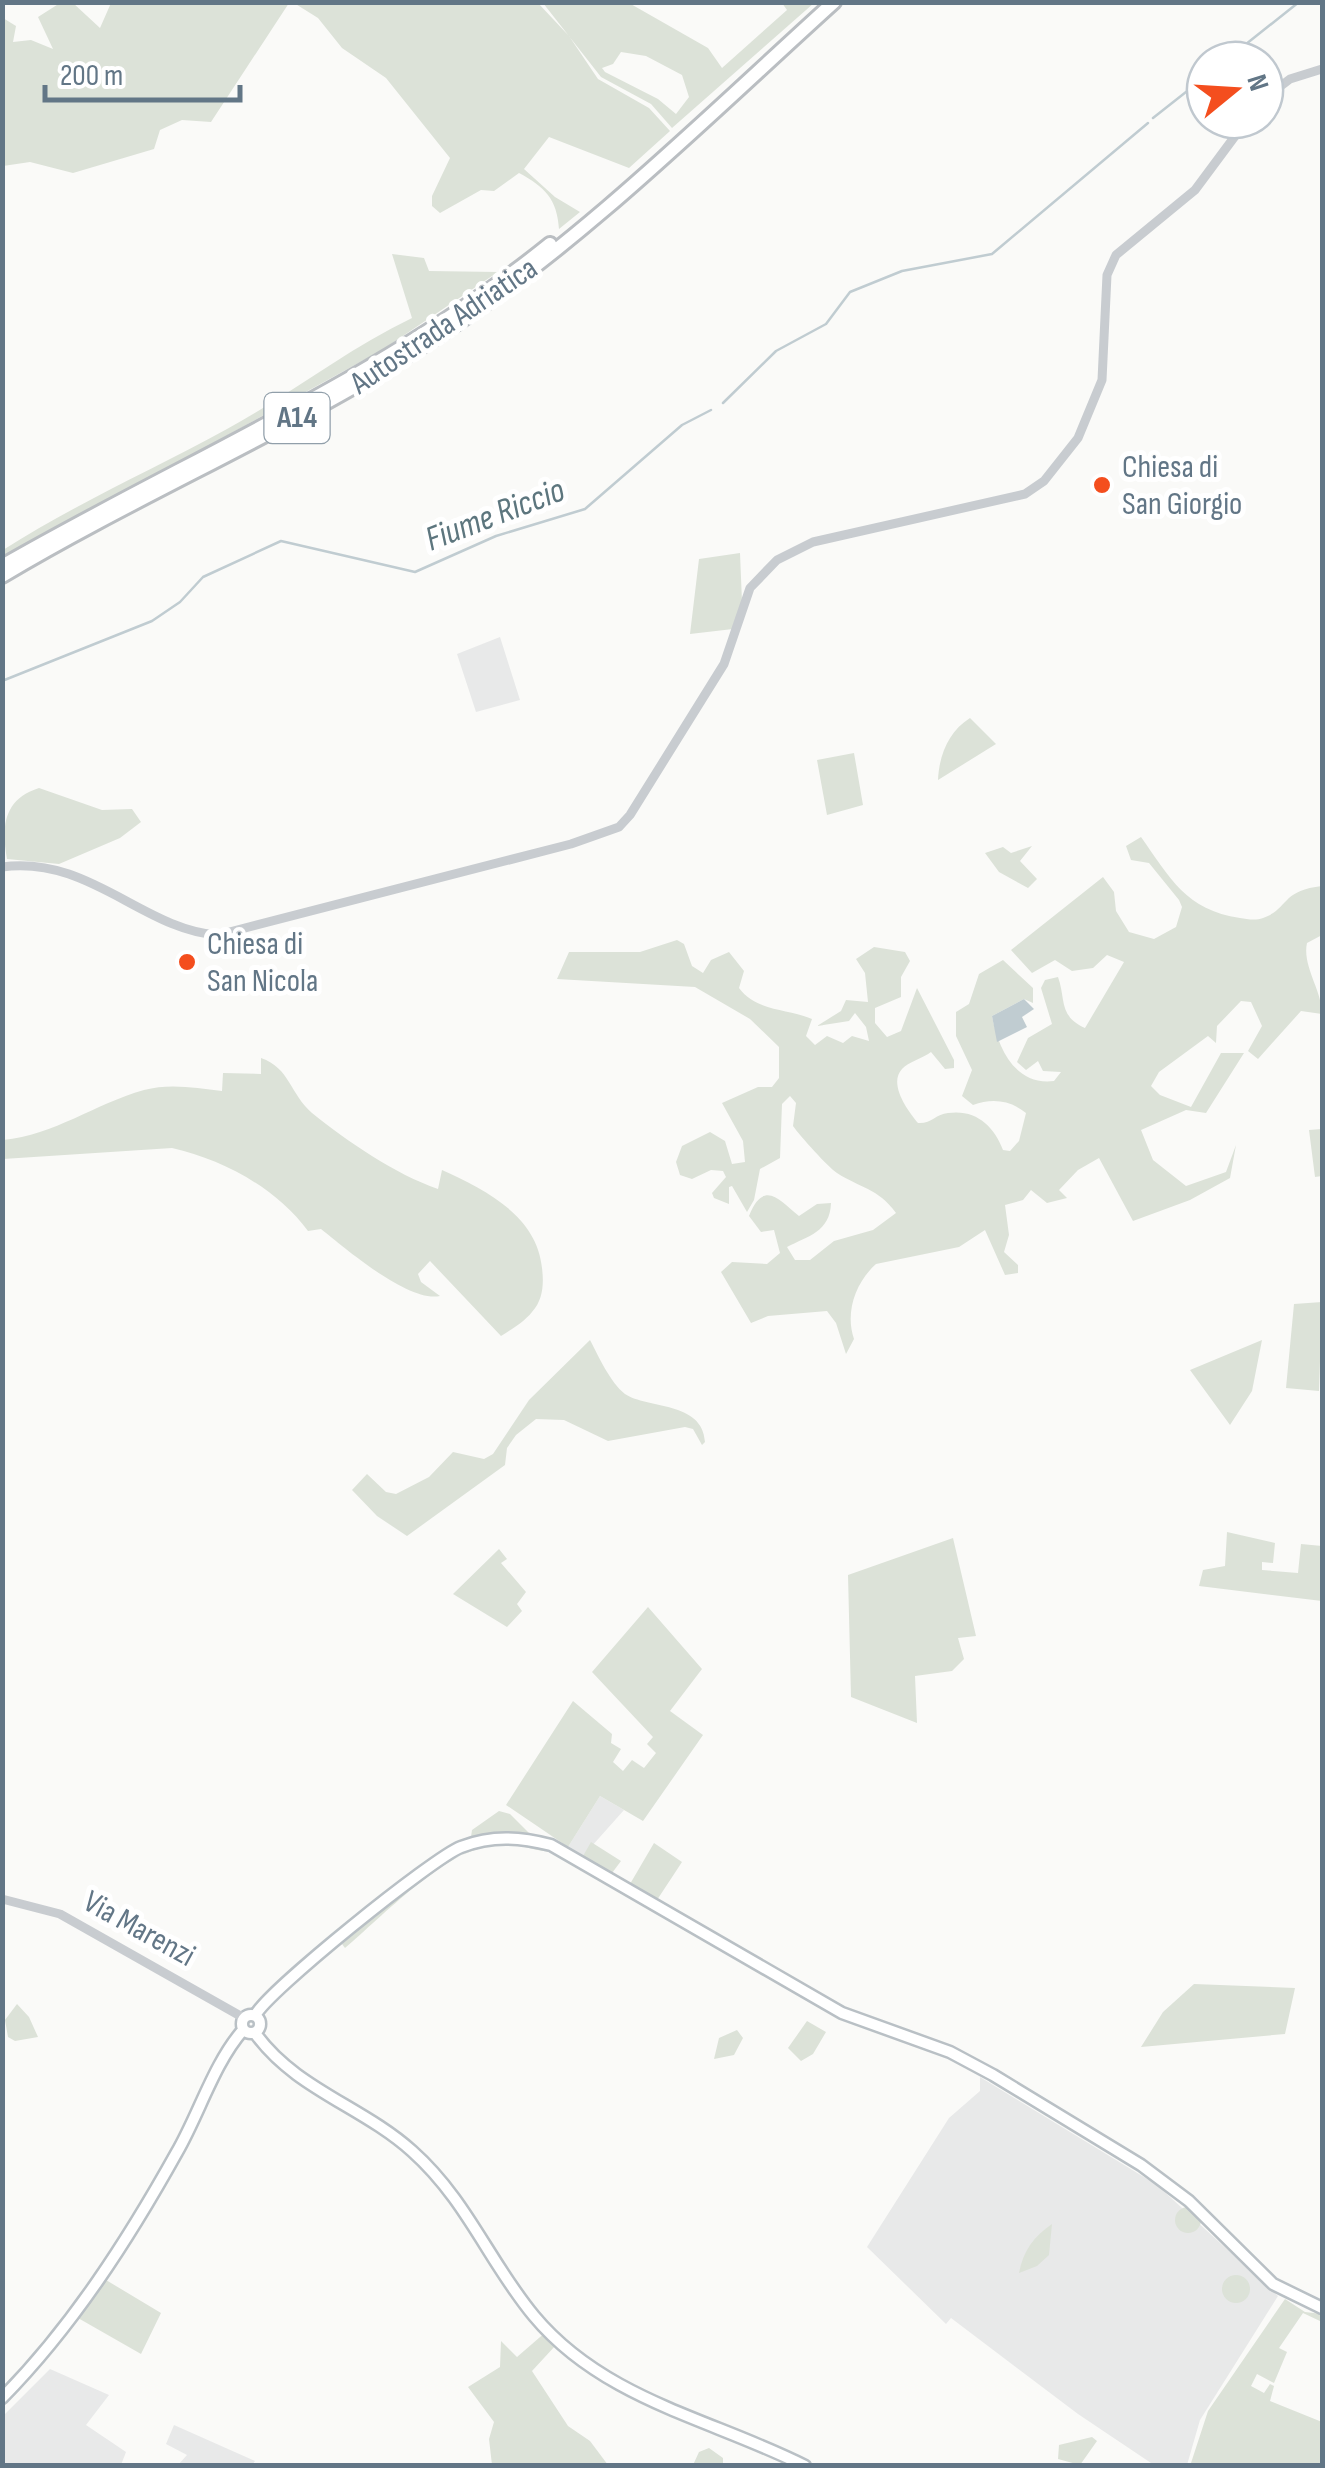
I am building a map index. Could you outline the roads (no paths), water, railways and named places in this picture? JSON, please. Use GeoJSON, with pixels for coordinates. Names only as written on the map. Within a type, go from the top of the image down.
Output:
{"type":"FeatureCollection","features":[{"type":"Feature","properties":{"kind":"highway","name":"Autostrada Adriatica"},"geometry":{"type":"LineString","coordinates":[[718,102],[821,2]]}},
{"type":"Feature","properties":{"kind":"highway","name":"Autostrada Adriatica"},"geometry":{"type":"LineString","coordinates":[[2,576],[390,366],[486,303],[834,2]]}},
{"type":"Feature","properties":{"kind":"highway","name":"Autostrada Adriatica"},"geometry":{"type":"LineString","coordinates":[[2,566],[388,357],[572,231]]}},
{"type":"Feature","properties":{"kind":"main road"},"geometry":{"type":"LineString","coordinates":[[2,2398],[53,2345],[159,2184],[249,2024],[285,1984],[450,1852],[513,1837],[575,1856],[842,2013],[918,2040],[993,2076],[1142,2165],[1189,2202],[1273,2284],[1322,2308]]}},
{"type":"Feature","properties":{"kind":"main road"},"geometry":{"type":"LineString","coordinates":[[249,2024],[289,2071],[379,2126],[424,2162],[484,2236],[535,2318],[602,2376],[666,2410],[746,2436],[805,2466]]}},
{"type":"Feature","properties":{"kind":"street"},"geometry":{"type":"LineString","coordinates":[[1285,82],[1322,68]]}},
{"type":"Feature","properties":{"kind":"street"},"geometry":{"type":"LineString","coordinates":[[2,867],[19,865],[69,872],[188,928],[218,935],[571,844],[619,827],[655,778],[724,664],[743,602],[769,566],[813,542],[1025,494],[1052,472],[1078,438],[1102,380],[1107,274],[1116,254],[1195,190],[1232,140]]}},
{"type":"Feature","properties":{"kind":"street","name":"Via Marenzi"},"geometry":{"type":"LineString","coordinates":[[2,1899],[60,1914],[249,2024]]}},
{"type":"Feature","properties":{"kind":"waterway","name":"Fiume Riccio"},"geometry":{"type":"LineString","coordinates":[[1251,40],[1299,2]]}},
{"type":"Feature","properties":{"kind":"waterway","name":"Fiume Riccio"},"geometry":{"type":"LineString","coordinates":[[1153,118],[1185,93]]}},
{"type":"Feature","properties":{"kind":"waterway","name":"Fiume Riccio"},"geometry":{"type":"LineString","coordinates":[[723,403],[776,351],[826,324],[850,292],[902,271],[992,254],[1148,123]]}},
{"type":"Feature","properties":{"kind":"waterway","name":"Fiume Riccio"},"geometry":{"type":"LineString","coordinates":[[2,681],[152,621],[180,602],[203,577],[281,541],[415,572],[496,536],[585,509],[682,425],[711,410]]}},
{"type":"Feature","properties":{"kind":"place","name":"Chiesa di San Giorgio"},"geometry":{"type":"Point","coordinates":[1102,485]}},
{"type":"Feature","properties":{"kind":"place","name":"Chiesa di San Nicola"},"geometry":{"type":"Point","coordinates":[187,962]}}]}
